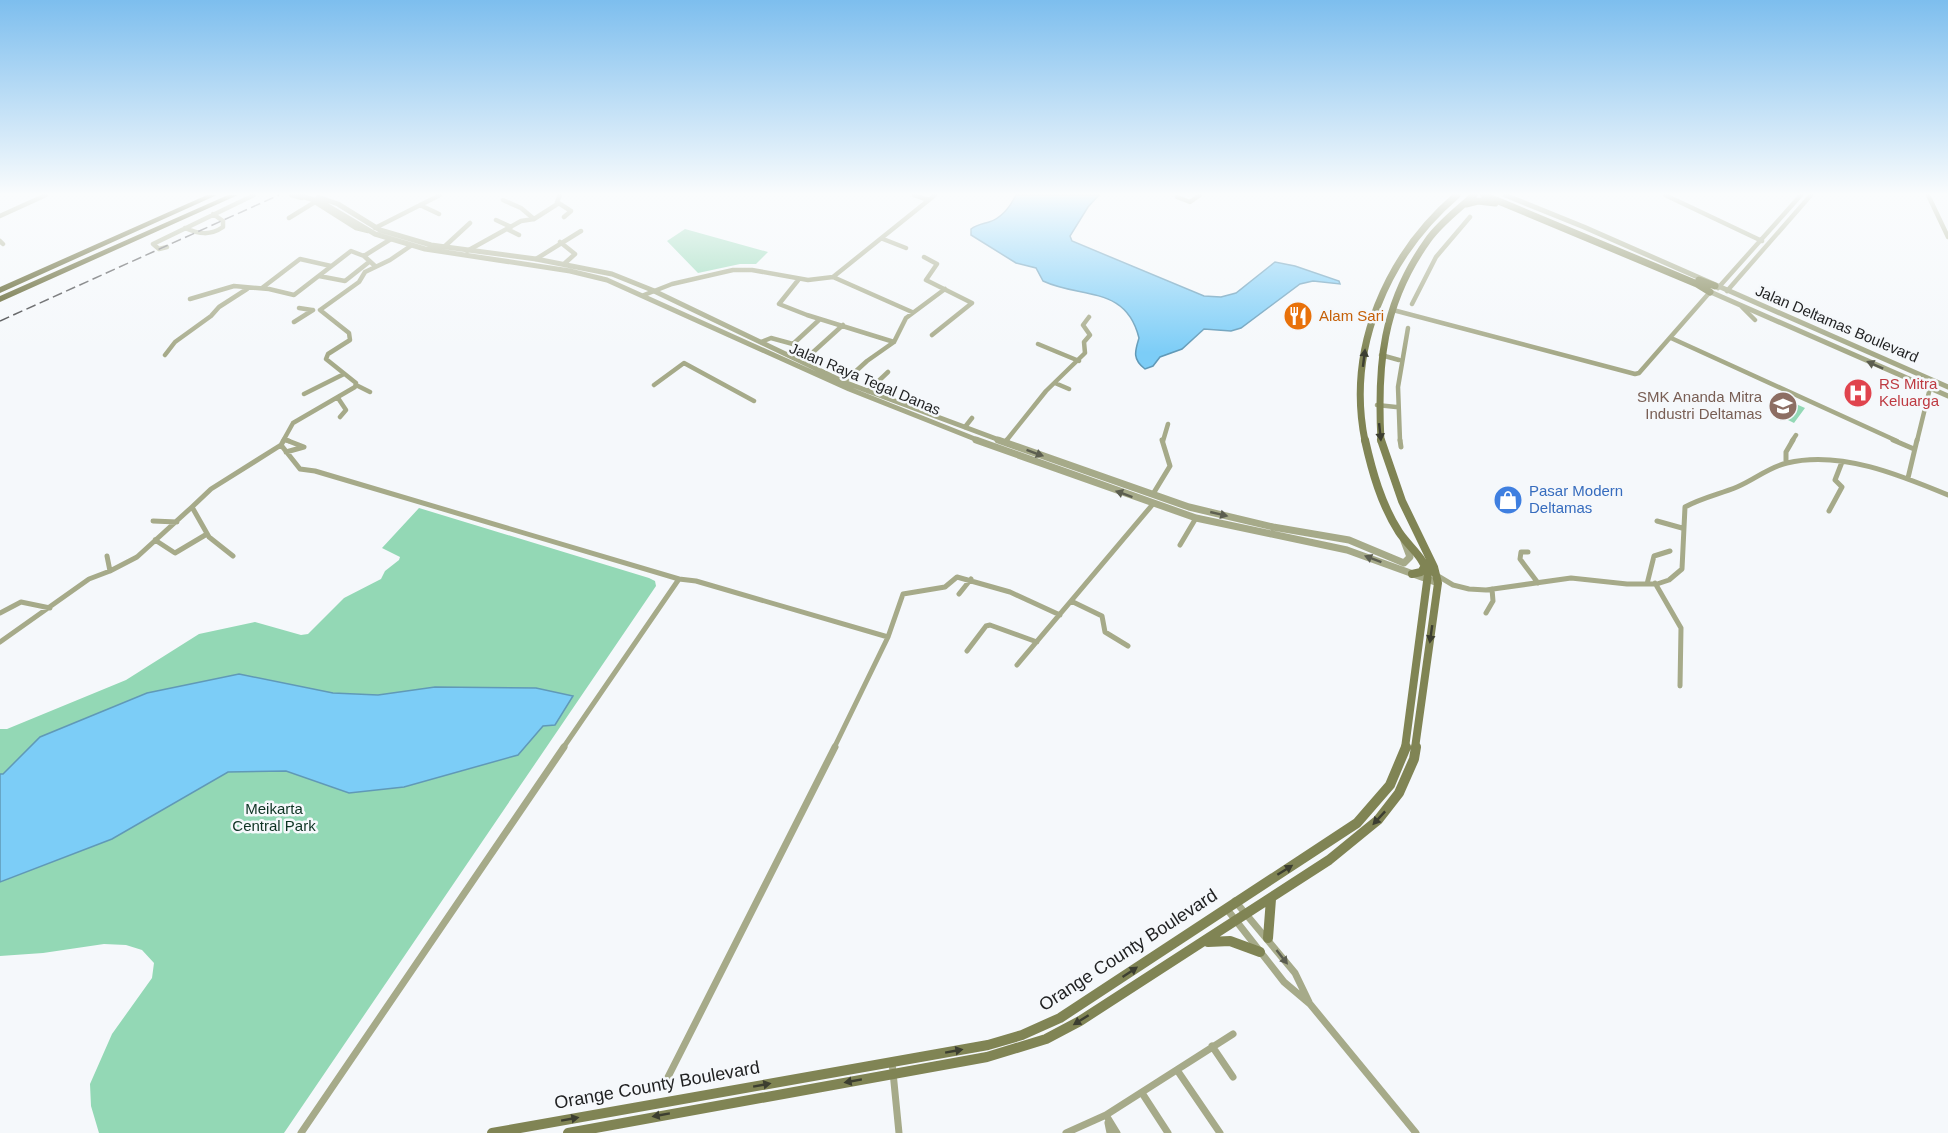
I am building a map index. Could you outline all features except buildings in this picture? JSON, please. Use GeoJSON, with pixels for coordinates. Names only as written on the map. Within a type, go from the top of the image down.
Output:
{"type":"FeatureCollection","features":[{"type":"Feature","properties":{"kind":"highway"},"geometry":{"type":"LineString","coordinates":[[0,295],[100,248]]}},
{"type":"Feature","properties":{"kind":"highway"},"geometry":{"type":"LineString","coordinates":[[0,295],[104,248]]}},
{"type":"Feature","properties":{"kind":"highway"},"geometry":{"type":"LineString","coordinates":[[0,295],[107,248]]}},
{"type":"Feature","properties":{"kind":"highway"},"geometry":{"type":"LineString","coordinates":[[0,295],[110,248]]}},
{"type":"Feature","properties":{"kind":"main road"},"geometry":{"type":"LineString","coordinates":[[1406,248],[1383,288],[1373,316],[1365,352],[1361,389],[1361,428],[1365,448],[1383,499],[1401,535],[1414,549],[1431,576]]}},
{"type":"Feature","properties":{"kind":"main road"},"geometry":{"type":"LineString","coordinates":[[1423,248],[1398,292],[1381,355],[1377,405],[1384,455],[1430,557],[1431,576]]}},
{"type":"Feature","properties":{"kind":"main road","name":"Jalan Deltamas Boulevard"},"geometry":{"type":"LineString","coordinates":[[1615,248],[1697,284],[1714,289]]}},
{"type":"Feature","properties":{"kind":"main road"},"geometry":{"type":"LineString","coordinates":[[1383,288],[1398,292]]}},
{"type":"Feature","properties":{"kind":"main road"},"geometry":{"type":"LineString","coordinates":[[1401,535],[1412,540],[1419,536]]}},
{"type":"Feature","properties":{"kind":"main road"},"geometry":{"type":"LineString","coordinates":[[1430,557],[1431,576]]}},
{"type":"Feature","properties":{"kind":"main road"},"geometry":{"type":"LineString","coordinates":[[1412,574],[1431,576]]}},
{"type":"Feature","properties":{"kind":"main road","name":"Orange County Boulevard"},"geometry":{"type":"LineString","coordinates":[[492,1133],[892,1068],[1001,1054],[1046,1039],[1080,1021],[1237,922],[1329,860],[1368,829],[1390,806],[1406,780],[1417,744],[1431,576]]}},
{"type":"Feature","properties":{"kind":"main road","name":"Orange County Boulevard"},"geometry":{"type":"LineString","coordinates":[[568,1133],[892,1068],[988,1045],[1042,1028],[1230,904],[1342,834],[1380,800],[1394,780],[1403,761],[1431,576]]}},
{"type":"Feature","properties":{"kind":"main road"},"geometry":{"type":"LineString","coordinates":[[1268,938],[1271,899]]}},
{"type":"Feature","properties":{"kind":"main road"},"geometry":{"type":"LineString","coordinates":[[1200,944],[1230,941],[1260,952]]}},
{"type":"Feature","properties":{"kind":"street"},"geometry":{"type":"LineString","coordinates":[[364,256],[377,248]]}},
{"type":"Feature","properties":{"kind":"street"},"geometry":{"type":"LineString","coordinates":[[299,308],[320,310],[351,289],[365,272],[390,260],[408,248]]}},
{"type":"Feature","properties":{"kind":"street","name":"Jalan Raya Tegal Danas"},"geometry":{"type":"LineString","coordinates":[[424,248],[591,275],[644,295],[850,387],[1000,450],[1176,512],[1347,549],[1412,574]]}},
{"type":"Feature","properties":{"kind":"street","name":"Jalan Raya Tegal Danas"},"geometry":{"type":"LineString","coordinates":[[449,248],[536,259],[612,274],[652,290],[844,382],[850,387],[868,391],[1180,504],[1273,527],[1349,540],[1431,576]]}},
{"type":"Feature","properties":{"kind":"street"},"geometry":{"type":"LineString","coordinates":[[467,251],[473,248]]}},
{"type":"Feature","properties":{"kind":"street"},"geometry":{"type":"LineString","coordinates":[[536,259],[552,248]]}},
{"type":"Feature","properties":{"kind":"street"},"geometry":{"type":"LineString","coordinates":[[564,264],[575,253],[568,248]]}},
{"type":"Feature","properties":{"kind":"street"},"geometry":{"type":"LineString","coordinates":[[644,295],[652,290],[733,270],[752,270],[817,281],[833,277],[871,248]]}},
{"type":"Feature","properties":{"kind":"street"},"geometry":{"type":"LineString","coordinates":[[1412,303],[1426,272],[1442,248]]}},
{"type":"Feature","properties":{"kind":"street"},"geometry":{"type":"LineString","coordinates":[[1610,248],[1714,289],[1742,307],[1948,396]]}},
{"type":"Feature","properties":{"kind":"street","name":"Jalan Deltamas Boulevard"},"geometry":{"type":"LineString","coordinates":[[1631,248],[1702,278],[1714,289],[1726,291],[1948,387]]}},
{"type":"Feature","properties":{"kind":"street"},"geometry":{"type":"LineString","coordinates":[[1393,310],[1635,374],[1639,373],[1753,248]]}},
{"type":"Feature","properties":{"kind":"street"},"geometry":{"type":"LineString","coordinates":[[1726,291],[1765,248]]}},
{"type":"Feature","properties":{"kind":"street"},"geometry":{"type":"LineString","coordinates":[[190,299],[234,286],[294,295],[348,252],[354,251],[364,256],[375,266]]}},
{"type":"Feature","properties":{"kind":"street"},"geometry":{"type":"LineString","coordinates":[[924,257],[937,264],[926,280],[972,304],[932,335]]}},
{"type":"Feature","properties":{"kind":"street"},"geometry":{"type":"LineString","coordinates":[[261,289],[300,259],[331,266]]}},
{"type":"Feature","properties":{"kind":"street"},"geometry":{"type":"LineString","coordinates":[[319,276],[345,281],[369,262]]}},
{"type":"Feature","properties":{"kind":"street"},"geometry":{"type":"LineString","coordinates":[[1411,267],[1426,272]]}},
{"type":"Feature","properties":{"kind":"street"},"geometry":{"type":"LineString","coordinates":[[833,277],[912,312]]}},
{"type":"Feature","properties":{"kind":"street"},"geometry":{"type":"LineString","coordinates":[[799,279],[779,304],[819,320],[894,342]]}},
{"type":"Feature","properties":{"kind":"street"},"geometry":{"type":"LineString","coordinates":[[230,281],[234,286]]}},
{"type":"Feature","properties":{"kind":"street"},"geometry":{"type":"LineString","coordinates":[[165,355],[175,342],[207,320],[219,307],[247,289]]}},
{"type":"Feature","properties":{"kind":"street"},"geometry":{"type":"LineString","coordinates":[[844,382],[867,361],[894,342],[902,322],[912,312],[945,289]]}},
{"type":"Feature","properties":{"kind":"street"},"geometry":{"type":"LineString","coordinates":[[1742,307],[1755,320]]}},
{"type":"Feature","properties":{"kind":"street"},"geometry":{"type":"LineString","coordinates":[[294,322],[313,310]]}},
{"type":"Feature","properties":{"kind":"street"},"geometry":{"type":"LineString","coordinates":[[320,310],[345,328],[351,338],[326,357],[357,385],[370,392]]}},
{"type":"Feature","properties":{"kind":"street"},"geometry":{"type":"LineString","coordinates":[[1005,442],[1055,382],[1085,353],[1084,342],[1090,335],[1083,325],[1089,317]]}},
{"type":"Feature","properties":{"kind":"street"},"geometry":{"type":"LineString","coordinates":[[761,342],[771,338],[792,344],[819,320]]}},
{"type":"Feature","properties":{"kind":"street"},"geometry":{"type":"LineString","coordinates":[[811,354],[843,326]]}},
{"type":"Feature","properties":{"kind":"street"},"geometry":{"type":"LineString","coordinates":[[1401,447],[1396,407],[1399,360],[1408,328]]}},
{"type":"Feature","properties":{"kind":"street"},"geometry":{"type":"LineString","coordinates":[[1671,338],[1914,449]]}},
{"type":"Feature","properties":{"kind":"street"},"geometry":{"type":"LineString","coordinates":[[1038,344],[1079,361]]}},
{"type":"Feature","properties":{"kind":"street"},"geometry":{"type":"LineString","coordinates":[[1381,355],[1399,360]]}},
{"type":"Feature","properties":{"kind":"street"},"geometry":{"type":"LineString","coordinates":[[654,385],[684,363],[754,401]]}},
{"type":"Feature","properties":{"kind":"street"},"geometry":{"type":"LineString","coordinates":[[868,391],[888,372]]}},
{"type":"Feature","properties":{"kind":"street"},"geometry":{"type":"LineString","coordinates":[[304,394],[344,374]]}},
{"type":"Feature","properties":{"kind":"street"},"geometry":{"type":"LineString","coordinates":[[1055,382],[1069,389]]}},
{"type":"Feature","properties":{"kind":"street"},"geometry":{"type":"LineString","coordinates":[[0,642],[50,609],[88,579],[130,562],[211,489],[281,445],[286,440],[287,432],[293,423],[357,385]]}},
{"type":"Feature","properties":{"kind":"street"},"geometry":{"type":"LineString","coordinates":[[1908,478],[1930,388]]}},
{"type":"Feature","properties":{"kind":"street"},"geometry":{"type":"LineString","coordinates":[[338,398],[346,410],[339,417]]}},
{"type":"Feature","properties":{"kind":"street"},"geometry":{"type":"LineString","coordinates":[[1377,405],[1396,407]]}},
{"type":"Feature","properties":{"kind":"street"},"geometry":{"type":"LineString","coordinates":[[965,427],[972,418]]}},
{"type":"Feature","properties":{"kind":"street"},"geometry":{"type":"LineString","coordinates":[[1153,494],[1170,466],[1162,438],[1168,424]]}},
{"type":"Feature","properties":{"kind":"street"},"geometry":{"type":"LineString","coordinates":[[1786,463],[1786,452],[1796,435]]}},
{"type":"Feature","properties":{"kind":"street"},"geometry":{"type":"LineString","coordinates":[[286,440],[304,447],[286,452]]}},
{"type":"Feature","properties":{"kind":"street"},"geometry":{"type":"LineString","coordinates":[[281,445],[300,469],[315,471],[459,512],[679,579],[707,584],[888,637]]}},
{"type":"Feature","properties":{"kind":"street"},"geometry":{"type":"LineString","coordinates":[[1431,576],[1465,588],[1492,589],[1573,578],[1647,584],[1677,576],[1682,569],[1682,528],[1684,509],[1687,505],[1735,488],[1786,463],[1817,460],[1842,462],[1908,478],[1948,495]]}},
{"type":"Feature","properties":{"kind":"street"},"geometry":{"type":"LineString","coordinates":[[1829,511],[1842,487],[1834,480],[1842,462]]}},
{"type":"Feature","properties":{"kind":"street"},"geometry":{"type":"LineString","coordinates":[[1059,470],[1064,463]]}},
{"type":"Feature","properties":{"kind":"street"},"geometry":{"type":"LineString","coordinates":[[1017,665],[1153,504]]}},
{"type":"Feature","properties":{"kind":"street"},"geometry":{"type":"LineString","coordinates":[[1176,512],[1180,504]]}},
{"type":"Feature","properties":{"kind":"street"},"geometry":{"type":"LineString","coordinates":[[192,507],[207,534],[218,546],[233,556]]}},
{"type":"Feature","properties":{"kind":"street"},"geometry":{"type":"LineString","coordinates":[[1180,545],[1196,518]]}},
{"type":"Feature","properties":{"kind":"street"},"geometry":{"type":"LineString","coordinates":[[153,521],[177,522]]}},
{"type":"Feature","properties":{"kind":"street"},"geometry":{"type":"LineString","coordinates":[[1657,521],[1682,528]]}},
{"type":"Feature","properties":{"kind":"street"},"geometry":{"type":"LineString","coordinates":[[155,540],[175,554],[207,534]]}},
{"type":"Feature","properties":{"kind":"street"},"geometry":{"type":"LineString","coordinates":[[1401,535],[1410,557],[1404,563]]}},
{"type":"Feature","properties":{"kind":"street"},"geometry":{"type":"LineString","coordinates":[[1647,584],[1654,556],[1670,551]]}},
{"type":"Feature","properties":{"kind":"street"},"geometry":{"type":"LineString","coordinates":[[1528,552],[1521,552],[1520,559],[1538,583]]}},
{"type":"Feature","properties":{"kind":"street"},"geometry":{"type":"LineString","coordinates":[[107,556],[110,571]]}},
{"type":"Feature","properties":{"kind":"street"},"geometry":{"type":"LineString","coordinates":[[668,1077],[793,833],[888,637],[903,594],[945,586],[957,577],[971,579],[1035,602],[1060,615]]}},
{"type":"Feature","properties":{"kind":"street"},"geometry":{"type":"LineString","coordinates":[[301,1133],[679,579]]}},
{"type":"Feature","properties":{"kind":"street"},"geometry":{"type":"LineString","coordinates":[[959,594],[971,579]]}},
{"type":"Feature","properties":{"kind":"street"},"geometry":{"type":"LineString","coordinates":[[1654,583],[1681,628],[1680,686]]}},
{"type":"Feature","properties":{"kind":"street"},"geometry":{"type":"LineString","coordinates":[[1486,613],[1493,601],[1492,589]]}},
{"type":"Feature","properties":{"kind":"street"},"geometry":{"type":"LineString","coordinates":[[1071,601],[1102,616],[1105,632],[1128,646]]}},
{"type":"Feature","properties":{"kind":"street"},"geometry":{"type":"LineString","coordinates":[[0,613],[21,602],[50,609]]}},
{"type":"Feature","properties":{"kind":"street"},"geometry":{"type":"LineString","coordinates":[[967,651],[986,626],[990,625],[1037,642]]}},
{"type":"Feature","properties":{"kind":"street"},"geometry":{"type":"LineString","coordinates":[[1230,904],[1247,915],[1268,938],[1295,973],[1310,1004]]}},
{"type":"Feature","properties":{"kind":"street"},"geometry":{"type":"LineString","coordinates":[[1230,904],[1237,922],[1284,982],[1310,1004],[1416,1133]]}},
{"type":"Feature","properties":{"kind":"street"},"geometry":{"type":"LineString","coordinates":[[1066,1133],[1106,1115],[1233,1034]]}},
{"type":"Feature","properties":{"kind":"street"},"geometry":{"type":"LineString","coordinates":[[1212,1046],[1233,1077]]}},
{"type":"Feature","properties":{"kind":"street"},"geometry":{"type":"LineString","coordinates":[[892,1068],[899,1133]]}},
{"type":"Feature","properties":{"kind":"street"},"geometry":{"type":"LineString","coordinates":[[1177,1070],[1220,1133]]}},
{"type":"Feature","properties":{"kind":"street"},"geometry":{"type":"LineString","coordinates":[[1142,1093],[1168,1133]]}},
{"type":"Feature","properties":{"kind":"street"},"geometry":{"type":"LineString","coordinates":[[1106,1115],[1110,1133]]}},
{"type":"Feature","properties":{"kind":"street"},"geometry":{"type":"LineString","coordinates":[[1106,1115],[1117,1133]]}},
{"type":"Feature","properties":{"kind":"green space"},"geometry":{"type":"Polygon","coordinates":[[[674,248],[753,248],[768,252],[756,264],[740,264],[698,273],[674,248]]]}},
{"type":"Feature","properties":{"kind":"green space"},"geometry":{"type":"Polygon","coordinates":[[[1787,400],[1805,408],[1794,423],[1776,414],[1787,400]]]}},
{"type":"Feature","properties":{"kind":"green space","name":"Meikarta Central Park"},"geometry":{"type":"Polygon","coordinates":[[[419,508],[649,578],[655,581],[656,586],[284,1133],[99,1133],[91,1106],[90,1084],[112,1034],[152,978],[154,963],[142,950],[126,945],[104,944],[43,953],[0,956],[0,729],[7,729],[126,680],[199,634],[255,622],[301,635],[308,634],[344,598],[381,579],[385,571],[399,560],[400,557],[382,548],[419,508]]]}},
{"type":"Feature","properties":{"kind":"water"},"geometry":{"type":"Polygon","coordinates":[[[992,248],[1088,248],[1204,296],[1221,297],[1236,293],[1275,262],[1295,266],[1339,281],[1340,284],[1313,281],[1300,284],[1241,328],[1231,331],[1204,329],[1182,349],[1160,357],[1153,366],[1145,369],[1136,358],[1139,338],[1133,321],[1124,309],[1100,296],[1043,281],[1036,268],[1016,263],[992,248]]]}},
{"type":"Feature","properties":{"kind":"water"},"geometry":{"type":"Polygon","coordinates":[[[239,674],[333,693],[378,695],[435,687],[536,688],[573,696],[555,725],[543,726],[518,755],[404,787],[349,793],[286,771],[228,772],[112,839],[0,882],[0,774],[3,774],[40,737],[147,693],[239,674]]]}},
{"type":"Feature","properties":{"kind":"railway"},"geometry":{"type":"LineString","coordinates":[[0,321],[162,248]]}},
{"type":"Feature","properties":{"kind":"place","name":"Alam Sari"},"geometry":{"type":"Point","coordinates":[1298,316]}},
{"type":"Feature","properties":{"kind":"place","name":"RS Mitra Keluarga"},"geometry":{"type":"Point","coordinates":[1858,393]}},
{"type":"Feature","properties":{"kind":"place","name":"SMK Ananda Mitra Industri Deltamas"},"geometry":{"type":"Point","coordinates":[1783,406]}},
{"type":"Feature","properties":{"kind":"place","name":"Pasar Modern Deltamas"},"geometry":{"type":"Point","coordinates":[1508,500]}}]}
